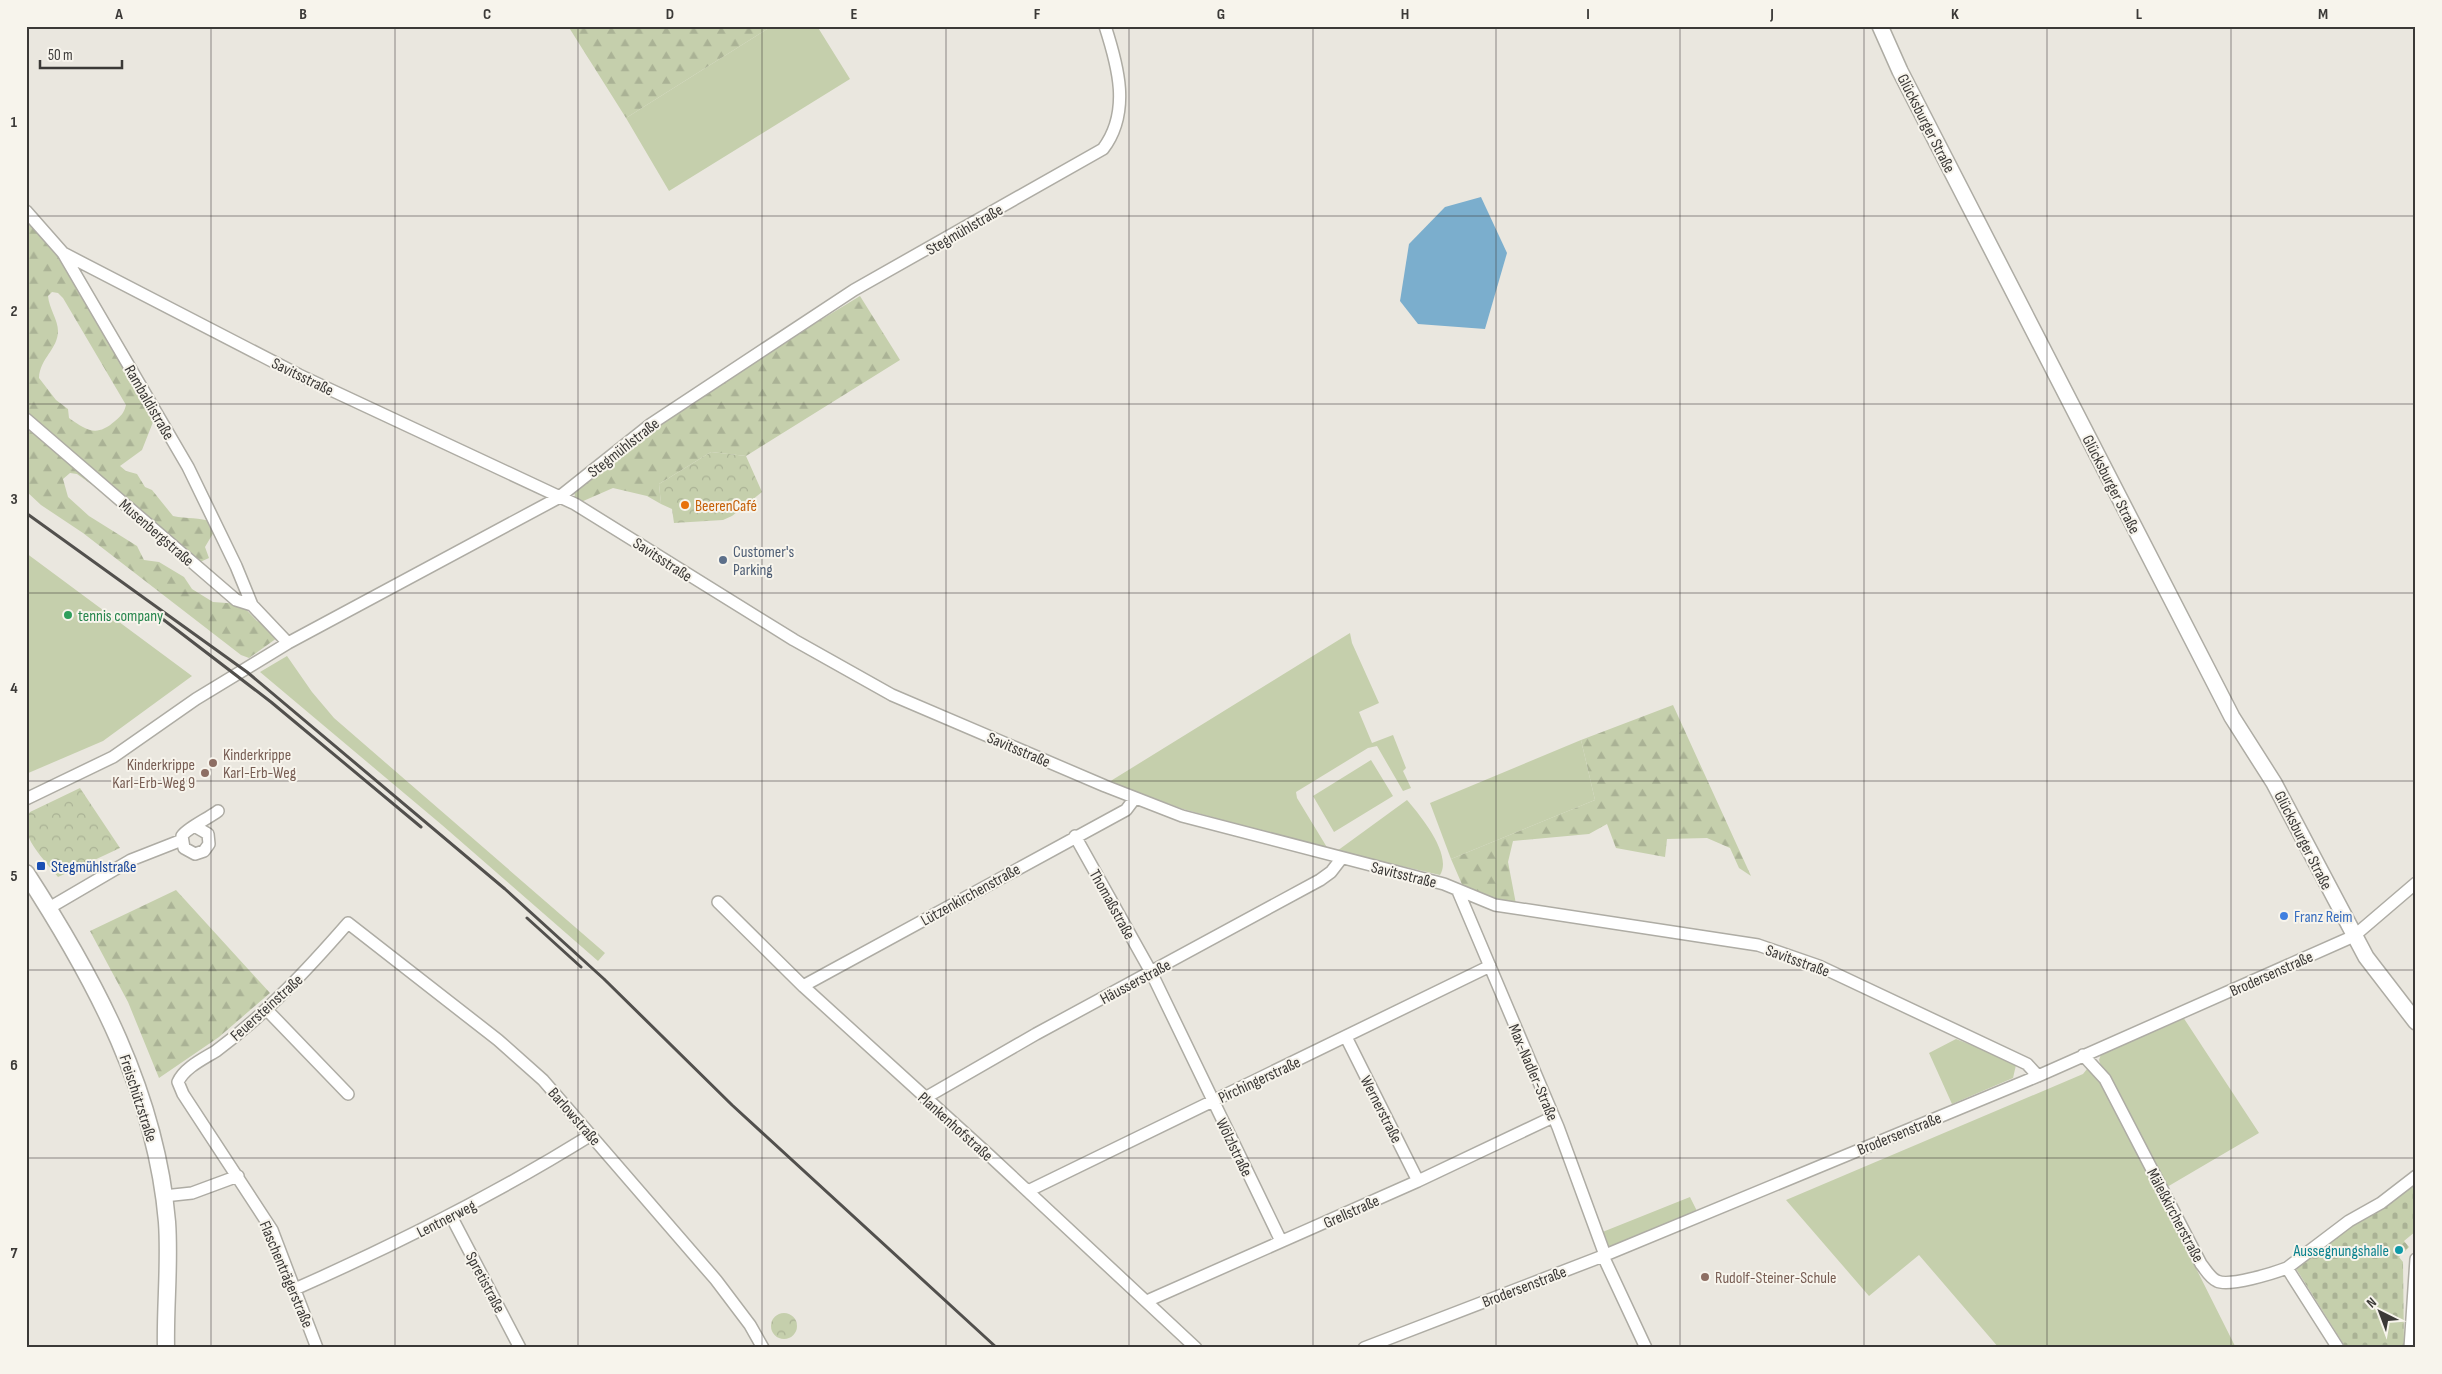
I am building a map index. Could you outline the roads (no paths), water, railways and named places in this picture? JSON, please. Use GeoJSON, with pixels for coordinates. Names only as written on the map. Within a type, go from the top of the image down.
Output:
{"type":"FeatureCollection","features":[{"type":"Feature","properties":{"kind":"main road","name":"Freischützstraße"},"geometry":{"type":"LineString","coordinates":[[26,874],[94,987],[125,1052],[152,1132],[164,1196],[168,1247],[166,1348]]}},
{"type":"Feature","properties":{"kind":"street","name":"Stegmühlstraße"},"geometry":{"type":"LineString","coordinates":[[26,799],[113,757],[196,700],[288,643],[558,498],[651,424],[854,290],[1103,149],[1113,136],[1118,120],[1120,101],[1116,62],[1104,26]]}},
{"type":"Feature","properties":{"kind":"street","name":"Glücksburger Straße"},"geometry":{"type":"LineString","coordinates":[[1880,26],[2232,717],[2274,783],[2366,957],[2416,1022]]}},
{"type":"Feature","properties":{"kind":"street","name":"Rambaldistraße"},"geometry":{"type":"LineString","coordinates":[[26,211],[63,253],[188,467],[236,566],[252,605]]}},
{"type":"Feature","properties":{"kind":"street","name":"Savitsstraße"},"geometry":{"type":"LineString","coordinates":[[63,253],[298,375],[558,498],[575,504],[785,635],[892,695],[1135,798],[1182,816],[1341,859],[1444,884],[1458,892],[1495,905],[1537,913],[1758,945],[1819,966],[2027,1064],[2038,1076]]}},
{"type":"Feature","properties":{"kind":"street","name":"Musenbergstraße"},"geometry":{"type":"LineString","coordinates":[[26,419],[236,600],[252,605],[288,643]]}},
{"type":"Feature","properties":{"kind":"street","name":"Lützenkirchenstraße"},"geometry":{"type":"LineString","coordinates":[[802,986],[1126,810],[1135,798]]}},
{"type":"Feature","properties":{"kind":"street"},"geometry":{"type":"LineString","coordinates":[[196,827],[208,834],[209,844],[204,852],[190,853],[184,848],[182,840],[187,830],[196,827],[218,811]]}},
{"type":"Feature","properties":{"kind":"street","name":"Thomaßstraße"},"geometry":{"type":"LineString","coordinates":[[1075,836],[1151,972]]}},
{"type":"Feature","properties":{"kind":"street"},"geometry":{"type":"LineString","coordinates":[[48,908],[131,860],[182,840]]}},
{"type":"Feature","properties":{"kind":"street","name":"Häusserstraße"},"geometry":{"type":"LineString","coordinates":[[925,1098],[998,1055],[1320,880],[1331,872],[1341,859]]}},
{"type":"Feature","properties":{"kind":"street","name":"Brodersenstraße"},"geometry":{"type":"LineString","coordinates":[[1364,1348],[1604,1255],[2038,1076],[2354,936],[2416,883]]}},
{"type":"Feature","properties":{"kind":"street","name":"Max-Nadler-Straße"},"geometry":{"type":"LineString","coordinates":[[1458,892],[1553,1117],[1604,1255],[1646,1348]]}},
{"type":"Feature","properties":{"kind":"street","name":"Plankenhofstraße"},"geometry":{"type":"LineString","coordinates":[[718,902],[802,986],[1028,1191],[1196,1348]]}},
{"type":"Feature","properties":{"kind":"street","name":"Feuersteinstraße"},"geometry":{"type":"LineString","coordinates":[[178,1082],[184,1072],[233,1038],[267,1010],[311,965],[348,923]]}},
{"type":"Feature","properties":{"kind":"street","name":"Barlowstraße"},"geometry":{"type":"LineString","coordinates":[[348,923],[498,1040],[543,1080],[716,1280],[744,1317],[763,1348]]}},
{"type":"Feature","properties":{"kind":"street","name":"Pirchingerstraße"},"geometry":{"type":"LineString","coordinates":[[1028,1191],[1490,966]]}},
{"type":"Feature","properties":{"kind":"street","name":"Wölzlstraße"},"geometry":{"type":"LineString","coordinates":[[1151,972],[1212,1102],[1281,1241]]}},
{"type":"Feature","properties":{"kind":"street"},"geometry":{"type":"LineString","coordinates":[[267,1010],[348,1094]]}},
{"type":"Feature","properties":{"kind":"street","name":"Wernerstraße"},"geometry":{"type":"LineString","coordinates":[[1346,1037],[1418,1181]]}},
{"type":"Feature","properties":{"kind":"street","name":"Mäleßkircherstraße"},"geometry":{"type":"LineString","coordinates":[[2084,1055],[2105,1079],[2201,1264],[2212,1278],[2220,1283],[2259,1278],[2287,1268],[2349,1221],[2381,1203],[2416,1176]]}},
{"type":"Feature","properties":{"kind":"street","name":"Flaschenträgerstraße"},"geometry":{"type":"LineString","coordinates":[[178,1082],[183,1094],[272,1230],[318,1348]]}},
{"type":"Feature","properties":{"kind":"street","name":"Grellstraße"},"geometry":{"type":"LineString","coordinates":[[1147,1301],[1418,1181],[1553,1117]]}},
{"type":"Feature","properties":{"kind":"street","name":"Lentnerweg"},"geometry":{"type":"LineString","coordinates":[[295,1289],[384,1250],[451,1216],[531,1172],[592,1135]]}},
{"type":"Feature","properties":{"kind":"street"},"geometry":{"type":"LineString","coordinates":[[164,1196],[192,1193],[238,1176]]}},
{"type":"Feature","properties":{"kind":"street","name":"Spretistraße"},"geometry":{"type":"LineString","coordinates":[[451,1216],[520,1348]]}},
{"type":"Feature","properties":{"kind":"street"},"geometry":{"type":"LineString","coordinates":[[2410,1348],[2416,1259]]}},
{"type":"Feature","properties":{"kind":"street"},"geometry":{"type":"LineString","coordinates":[[2287,1268],[2338,1348]]}},
{"type":"Feature","properties":{"kind":"water"},"geometry":{"type":"Polygon","coordinates":[[[1481,197],[1507,253],[1485,329],[1418,324],[1400,301],[1409,244],[1445,207],[1481,197]]]}},
{"type":"Feature","properties":{"kind":"railway"},"geometry":{"type":"LineString","coordinates":[[26,513],[247,672],[505,889],[604,979],[732,1105],[997,1348]]}},
{"type":"Feature","properties":{"kind":"railway"},"geometry":{"type":"LineString","coordinates":[[160,617],[271,702],[421,827]]}},
{"type":"Feature","properties":{"kind":"railway"},"geometry":{"type":"LineString","coordinates":[[527,918],[581,967]]}},
{"type":"Feature","properties":{"kind":"place","name":"BeerenCafé"},"geometry":{"type":"Point","coordinates":[685,505]}},
{"type":"Feature","properties":{"kind":"place","name":"Customer's Parking"},"geometry":{"type":"Point","coordinates":[723,560]}},
{"type":"Feature","properties":{"kind":"place","name":"tennis company"},"geometry":{"type":"Point","coordinates":[68,615]}},
{"type":"Feature","properties":{"kind":"place","name":"Kinderkrippe Karl-Erb-Weg"},"geometry":{"type":"Point","coordinates":[213,763]}},
{"type":"Feature","properties":{"kind":"place","name":"Kinderkrippe Karl-Erb-Weg 9"},"geometry":{"type":"Point","coordinates":[205,773]}},
{"type":"Feature","properties":{"kind":"place","name":"Stegmühlstraße"},"geometry":{"type":"Point","coordinates":[41,866]}},
{"type":"Feature","properties":{"kind":"place","name":"Franz Reim"},"geometry":{"type":"Point","coordinates":[2284,916]}},
{"type":"Feature","properties":{"kind":"place","name":"Aussegnungshalle"},"geometry":{"type":"Point","coordinates":[2399,1250]}},
{"type":"Feature","properties":{"kind":"place","name":"Rudolf-Steiner-Schule"},"geometry":{"type":"Point","coordinates":[1705,1277]}}]}
